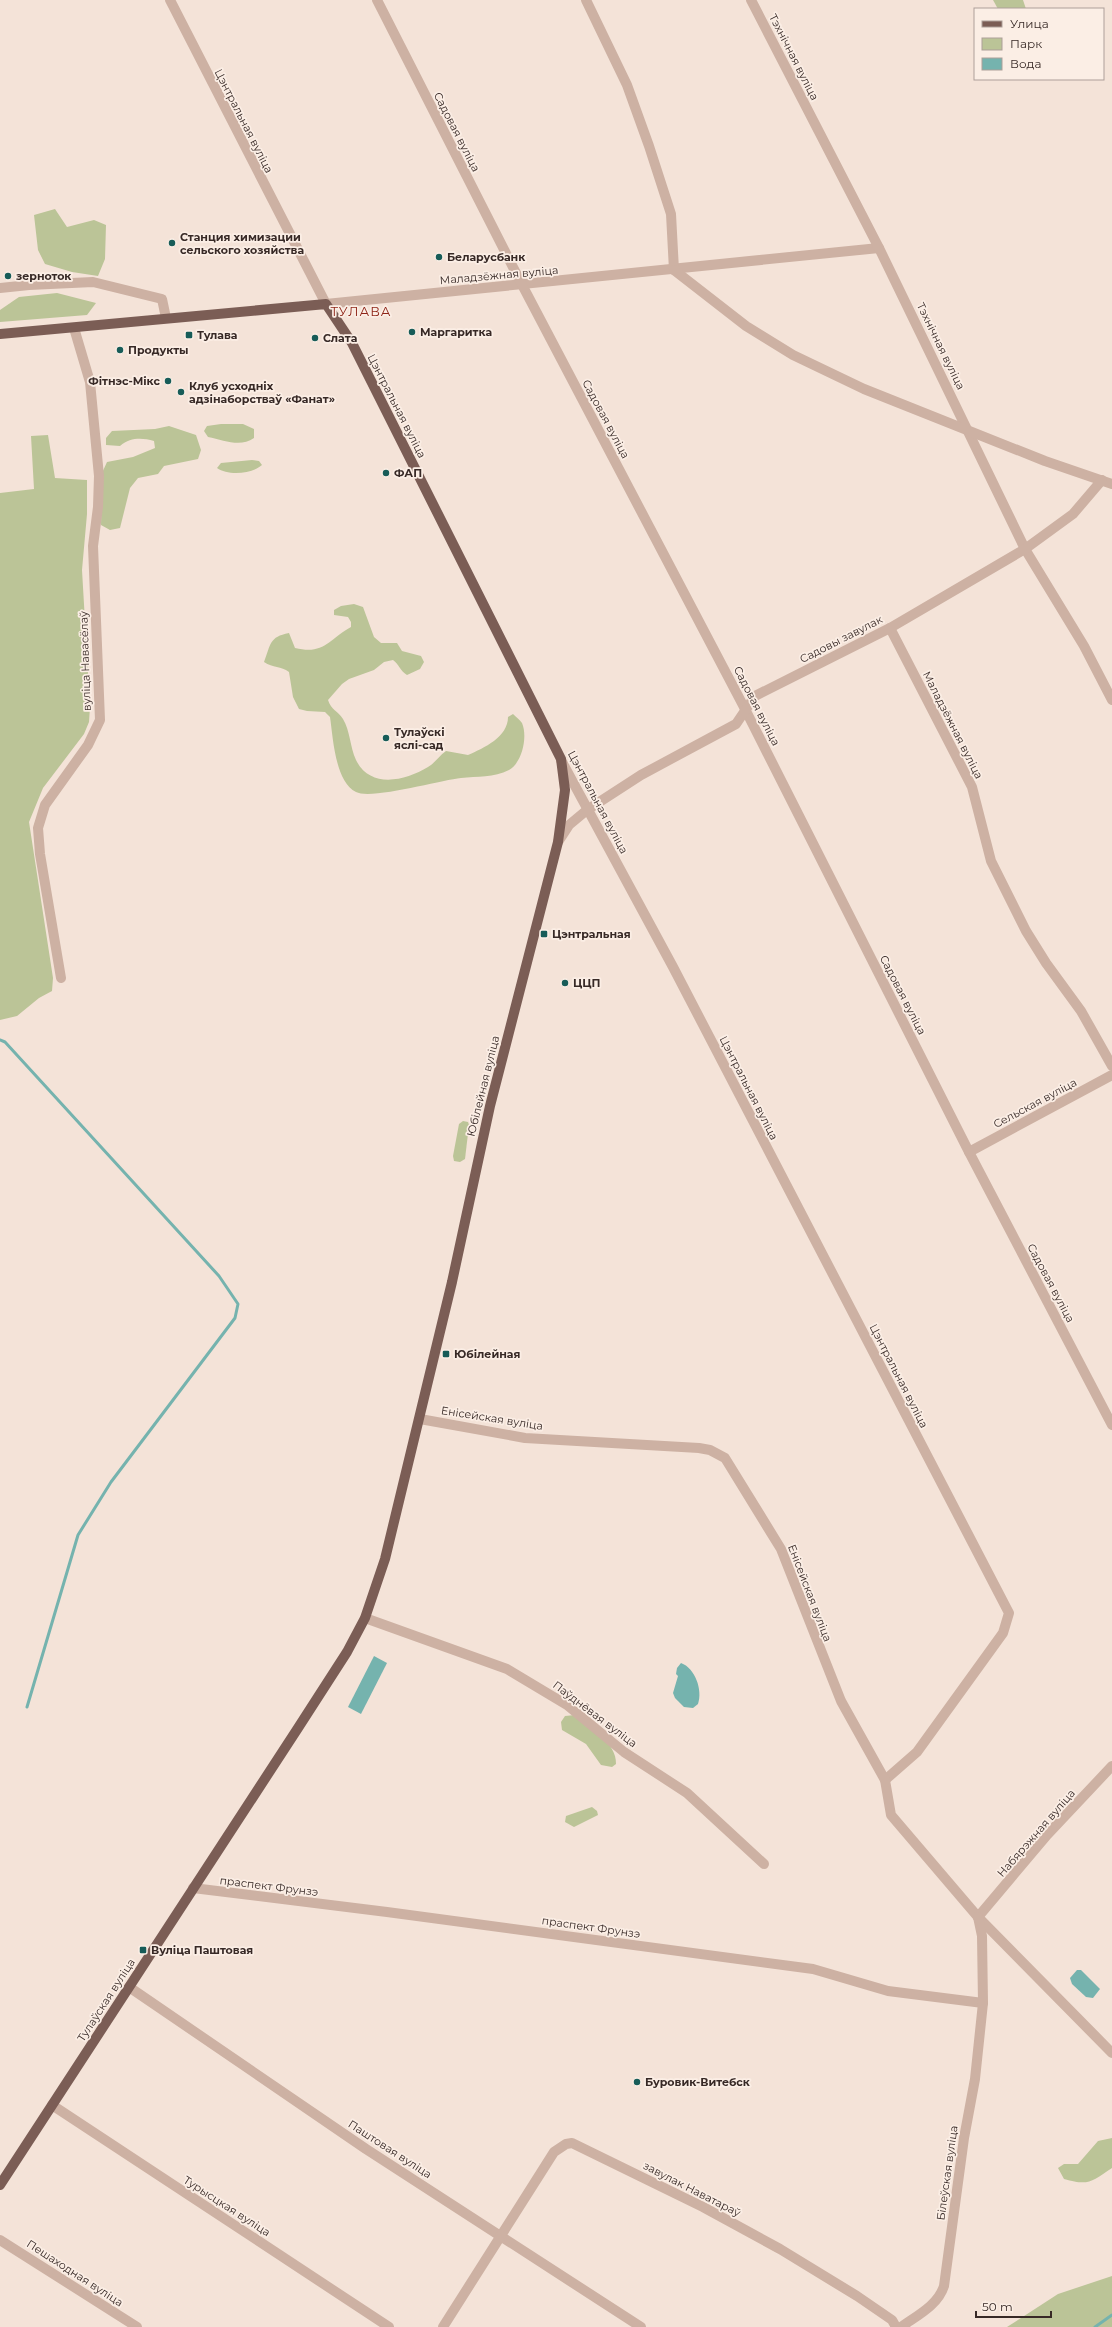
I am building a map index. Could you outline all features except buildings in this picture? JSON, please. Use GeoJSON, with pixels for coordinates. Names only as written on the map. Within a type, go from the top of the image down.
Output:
{"type":"FeatureCollection","features":[{"type":"Feature","properties":{"kind":"main road"},"geometry":{"type":"LineString","coordinates":[[0,334],[326,304]]}},
{"type":"Feature","properties":{"kind":"main road","name":"Цэнтральная вуліца"},"geometry":{"type":"LineString","coordinates":[[326,304],[352,343],[560,759]]}},
{"type":"Feature","properties":{"kind":"main road","name":"Юбілейная вуліца"},"geometry":{"type":"LineString","coordinates":[[365,1618],[385,1558],[420,1419],[452,1282],[490,1106],[558,842],[565,790],[560,759]]}},
{"type":"Feature","properties":{"kind":"main road","name":"Тулаўская вуліца"},"geometry":{"type":"LineString","coordinates":[[0,2185],[347,1652],[365,1618]]}},
{"type":"Feature","properties":{"kind":"street","name":"Цэнтральная вуліца"},"geometry":{"type":"LineString","coordinates":[[170,0],[326,304]]}},
{"type":"Feature","properties":{"kind":"street","name":"Садовая вуліца"},"geometry":{"type":"LineString","coordinates":[[377,0],[522,285],[745,709],[969,1152],[1112,1425]]}},
{"type":"Feature","properties":{"kind":"street"},"geometry":{"type":"LineString","coordinates":[[586,0],[628,85],[649,146],[671,214],[674,270],[746,326],[793,355],[864,389],[1044,461],[1107,482]]}},
{"type":"Feature","properties":{"kind":"street","name":"Тэхнічная вуліца"},"geometry":{"type":"LineString","coordinates":[[751,0],[879,248],[970,431],[1026,549],[1084,646],[1112,700]]}},
{"type":"Feature","properties":{"kind":"street","name":"Маладзёжная вуліца"},"geometry":{"type":"LineString","coordinates":[[326,304],[674,270],[879,248]]}},
{"type":"Feature","properties":{"kind":"street"},"geometry":{"type":"LineString","coordinates":[[0,288],[93,282],[162,299],[166,318]]}},
{"type":"Feature","properties":{"kind":"street","name":"вуліца Навасёлаў"},"geometry":{"type":"LineString","coordinates":[[61,978],[40,854],[38,828],[45,805],[88,745],[100,720],[93,546],[98,507],[99,476],[90,382],[74,328]]}},
{"type":"Feature","properties":{"kind":"street","name":"Садовы завулак"},"geometry":{"type":"LineString","coordinates":[[558,842],[569,825],[587,810],[641,775],[736,724],[755,696],[890,628],[925,606],[968,584],[1026,549],[1073,514],[1107,482]]}},
{"type":"Feature","properties":{"kind":"street","name":"Маладзёжная вуліца"},"geometry":{"type":"LineString","coordinates":[[890,628],[972,786],[990,861],[1026,931],[1046,963],[1081,1011],[1112,1066]]}},
{"type":"Feature","properties":{"kind":"street","name":"Цэнтральная вуліца"},"geometry":{"type":"LineString","coordinates":[[560,759],[676,974],[1009,1614],[1003,1633],[917,1752],[885,1780]]}},
{"type":"Feature","properties":{"kind":"street","name":"Сельская вуліца"},"geometry":{"type":"LineString","coordinates":[[969,1152],[1112,1075]]}},
{"type":"Feature","properties":{"kind":"street","name":"Енісейская вуліца"},"geometry":{"type":"LineString","coordinates":[[420,1419],[525,1438],[698,1448],[710,1450],[724,1458],[781,1549],[840,1701],[885,1780],[891,1815],[978,1917],[1112,2053]]}},
{"type":"Feature","properties":{"kind":"street","name":"Паўднёвая вуліца"},"geometry":{"type":"LineString","coordinates":[[365,1618],[507,1669],[566,1705],[624,1752],[687,1793],[764,1864]]}},
{"type":"Feature","properties":{"kind":"street","name":"Набярэжная вуліца"},"geometry":{"type":"LineString","coordinates":[[978,1917],[1047,1835],[1112,1766]]}},
{"type":"Feature","properties":{"kind":"street","name":"праспект Фрунзэ"},"geometry":{"type":"LineString","coordinates":[[193,1888],[813,1969],[888,1991],[982,2003]]}},
{"type":"Feature","properties":{"kind":"street","name":"Білеўская вуліца"},"geometry":{"type":"LineString","coordinates":[[901,2327],[941,2297],[944,2286],[964,2138],[975,2079],[982,2003],[982,1936],[978,1917]]}},
{"type":"Feature","properties":{"kind":"street","name":"Паштовая вуліца"},"geometry":{"type":"LineString","coordinates":[[129,1987],[366,2148],[641,2327]]}},
{"type":"Feature","properties":{"kind":"street","name":"Турысцкая вуліца"},"geometry":{"type":"LineString","coordinates":[[52,2105],[389,2327]]}},
{"type":"Feature","properties":{"kind":"street","name":"завулак Наватараў"},"geometry":{"type":"LineString","coordinates":[[443,2327],[500,2234],[554,2152],[566,2144],[578,2144],[703,2207],[780,2249],[857,2296],[892,2320],[896,2327]]}},
{"type":"Feature","properties":{"kind":"street","name":"Пешаходная вуліца"},"geometry":{"type":"LineString","coordinates":[[0,2240],[137,2327]]}},
{"type":"Feature","properties":{"kind":"green space"},"geometry":{"type":"Polygon","coordinates":[[[993,0],[1023,0],[1026,8],[997,8],[993,0]]]}},
{"type":"Feature","properties":{"kind":"green space"},"geometry":{"type":"Polygon","coordinates":[[[55,209],[67,227],[94,220],[106,225],[105,259],[98,276],[72,272],[45,264],[38,250],[34,215],[55,209]]]}},
{"type":"Feature","properties":{"kind":"green space"},"geometry":{"type":"Polygon","coordinates":[[[57,293],[96,303],[87,315],[0,322],[0,310],[19,297],[57,293]]]}},
{"type":"Feature","properties":{"kind":"green space"},"geometry":{"type":"Polygon","coordinates":[[[221,424],[243,424],[254,429],[254,438],[249,441],[238,443],[208,437],[204,431],[207,426],[221,424]]]}},
{"type":"Feature","properties":{"kind":"green space"},"geometry":{"type":"Polygon","coordinates":[[[169,426],[196,435],[201,450],[198,459],[164,466],[158,474],[138,478],[130,488],[120,528],[110,530],[101,525],[102,473],[107,462],[133,457],[155,448],[154,441],[145,439],[128,441],[120,446],[106,445],[106,438],[112,431],[155,429],[169,426]]]}},
{"type":"Feature","properties":{"kind":"green space"},"geometry":{"type":"Polygon","coordinates":[[[48,435],[55,478],[87,480],[87,514],[82,570],[90,707],[89,722],[84,734],[43,788],[29,822],[53,978],[52,991],[39,998],[17,1016],[0,1020],[0,493],[34,489],[31,436],[48,435]]]}},
{"type":"Feature","properties":{"kind":"green space"},"geometry":{"type":"Polygon","coordinates":[[[252,460],[259,461],[262,465],[258,468],[240,473],[222,471],[217,468],[221,463],[252,460]]]}},
{"type":"Feature","properties":{"kind":"green space"},"geometry":{"type":"Polygon","coordinates":[[[354,604],[363,607],[374,637],[381,643],[397,643],[402,651],[421,656],[424,662],[420,669],[407,675],[393,660],[384,662],[374,670],[349,679],[342,684],[328,700],[345,723],[354,755],[362,769],[379,779],[399,779],[428,767],[446,751],[468,755],[488,745],[500,736],[507,724],[508,717],[513,714],[522,723],[524,729],[523,749],[514,767],[503,773],[491,776],[461,778],[391,792],[364,794],[356,792],[349,787],[339,769],[336,758],[330,717],[325,712],[299,709],[293,697],[289,672],[264,662],[274,639],[289,633],[295,648],[313,650],[325,645],[351,627],[351,622],[348,617],[334,615],[334,610],[341,606],[354,604]]]}},
{"type":"Feature","properties":{"kind":"green space"},"geometry":{"type":"Polygon","coordinates":[[[463,1121],[468,1122],[469,1125],[465,1159],[460,1162],[454,1161],[453,1156],[459,1124],[463,1121]]]}},
{"type":"Feature","properties":{"kind":"green space"},"geometry":{"type":"Polygon","coordinates":[[[575,1715],[602,1736],[612,1749],[616,1764],[612,1767],[601,1765],[586,1744],[562,1730],[561,1722],[565,1716],[575,1715]]]}},
{"type":"Feature","properties":{"kind":"green space"},"geometry":{"type":"Polygon","coordinates":[[[592,1807],[597,1811],[598,1815],[574,1827],[565,1822],[566,1816],[592,1807]]]}},
{"type":"Feature","properties":{"kind":"green space"},"geometry":{"type":"Polygon","coordinates":[[[1112,2138],[1112,2168],[1090,2181],[1079,2182],[1064,2179],[1058,2168],[1064,2164],[1078,2164],[1098,2141],[1112,2138]]]}},
{"type":"Feature","properties":{"kind":"green space"},"geometry":{"type":"Polygon","coordinates":[[[1112,2276],[1112,2327],[1007,2327],[1058,2294],[1112,2276]]]}},
{"type":"Feature","properties":{"kind":"water"},"geometry":{"type":"Polygon","coordinates":[[[374,1656],[387,1663],[361,1714],[348,1707],[374,1656]]]}},
{"type":"Feature","properties":{"kind":"water"},"geometry":{"type":"Polygon","coordinates":[[[681,1663],[694,1674],[699,1686],[698,1704],[693,1708],[684,1707],[675,1698],[673,1693],[678,1676],[676,1674],[677,1668],[681,1663]]]}},
{"type":"Feature","properties":{"kind":"water"},"geometry":{"type":"Polygon","coordinates":[[[1077,1970],[1081,1970],[1100,1989],[1093,1998],[1086,1997],[1072,1984],[1070,1978],[1077,1970]]]}},
{"type":"Feature","properties":{"kind":"waterway"},"geometry":{"type":"LineString","coordinates":[[0,1040],[5,1042],[219,1276],[238,1304],[235,1318],[111,1482],[78,1535],[27,1707]]}},
{"type":"Feature","properties":{"kind":"waterway"},"geometry":{"type":"LineString","coordinates":[[1095,2327],[1112,2315]]}},
{"type":"Feature","properties":{"kind":"place","name":"Станция химизации сельского хозяйства"},"geometry":{"type":"Point","coordinates":[172,243]}},
{"type":"Feature","properties":{"kind":"place","name":"Беларусбанк"},"geometry":{"type":"Point","coordinates":[439,257]}},
{"type":"Feature","properties":{"kind":"place","name":"зерноток"},"geometry":{"type":"Point","coordinates":[8,276]}},
{"type":"Feature","properties":{"kind":"place","name":"Маргаритка"},"geometry":{"type":"Point","coordinates":[412,332]}},
{"type":"Feature","properties":{"kind":"place","name":"Тулава"},"geometry":{"type":"Point","coordinates":[189,335]}},
{"type":"Feature","properties":{"kind":"place","name":"Слата"},"geometry":{"type":"Point","coordinates":[315,338]}},
{"type":"Feature","properties":{"kind":"place","name":"Продукты"},"geometry":{"type":"Point","coordinates":[120,350]}},
{"type":"Feature","properties":{"kind":"place","name":"Фітнэс-Мікс"},"geometry":{"type":"Point","coordinates":[168,381]}},
{"type":"Feature","properties":{"kind":"place","name":"Клуб усходніх адзінаборстваў «Фанат»"},"geometry":{"type":"Point","coordinates":[181,392]}},
{"type":"Feature","properties":{"kind":"place","name":"ФАП"},"geometry":{"type":"Point","coordinates":[386,473]}},
{"type":"Feature","properties":{"kind":"place","name":"Тулаўскі яслі-сад"},"geometry":{"type":"Point","coordinates":[386,738]}},
{"type":"Feature","properties":{"kind":"place","name":"Цэнтральная"},"geometry":{"type":"Point","coordinates":[544,934]}},
{"type":"Feature","properties":{"kind":"place","name":"ЦЦП"},"geometry":{"type":"Point","coordinates":[565,983]}},
{"type":"Feature","properties":{"kind":"place","name":"Юбілейная"},"geometry":{"type":"Point","coordinates":[446,1354]}},
{"type":"Feature","properties":{"kind":"place","name":"Вуліца Паштовая"},"geometry":{"type":"Point","coordinates":[143,1950]}},
{"type":"Feature","properties":{"kind":"place","name":"Буровик-Витебск"},"geometry":{"type":"Point","coordinates":[637,2082]}},
{"type":"Feature","properties":{"kind":"district","name":"ТУЛАВА"},"geometry":{"type":"Point","coordinates":[361,311]}}]}
